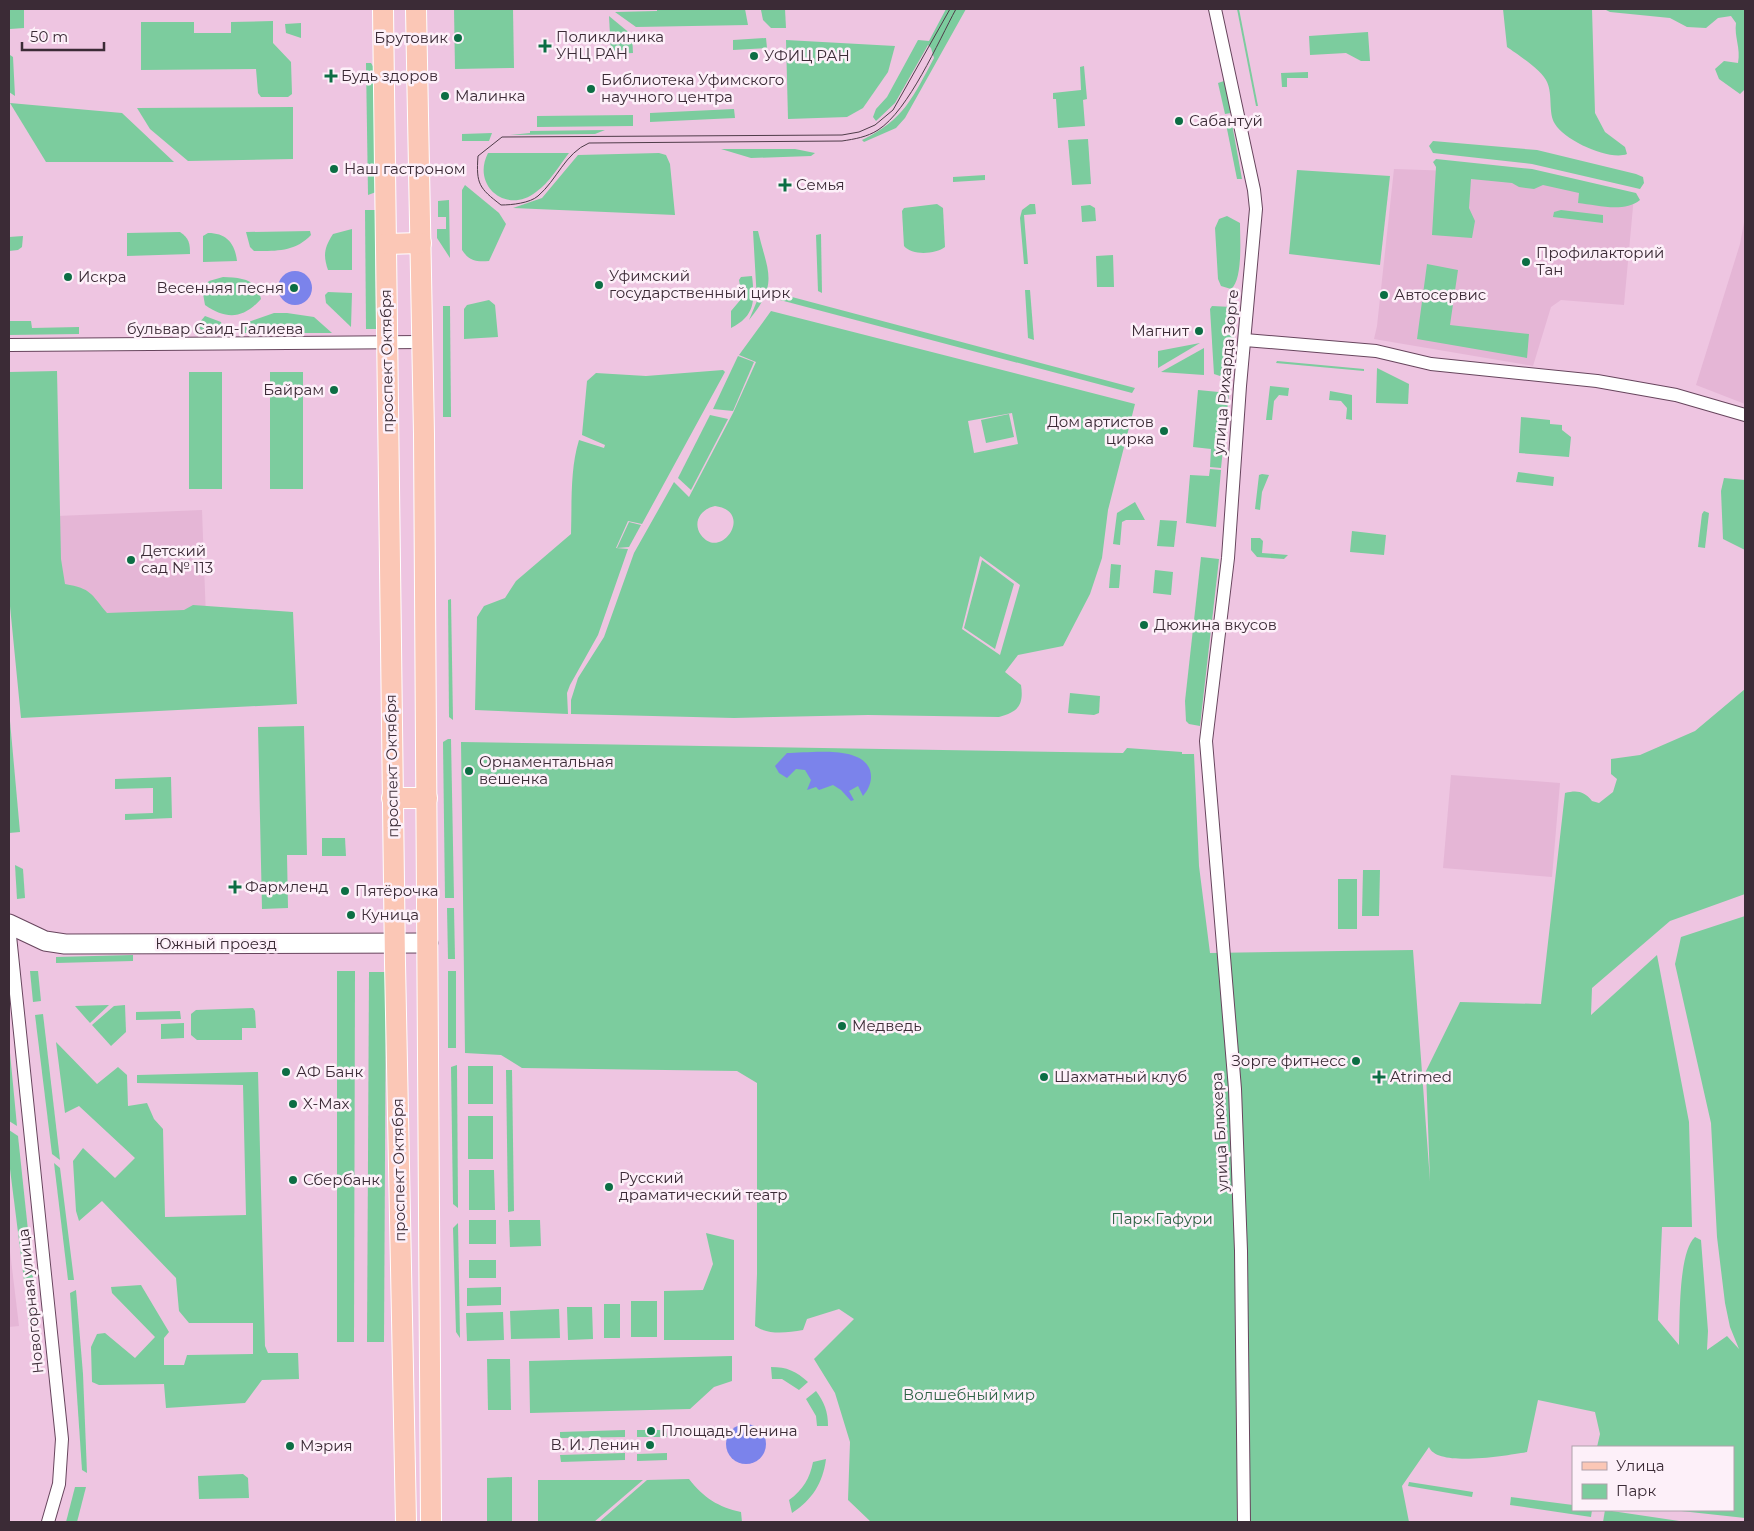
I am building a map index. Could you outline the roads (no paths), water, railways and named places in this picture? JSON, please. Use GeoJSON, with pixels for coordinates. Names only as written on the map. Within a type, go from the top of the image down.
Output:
{"type":"FeatureCollection","features":[{"type":"Feature","properties":{"kind":"main road","name":"проспект Октября"},"geometry":{"type":"LineString","coordinates":[[384,9],[394,943],[406,1522]]}},
{"type":"Feature","properties":{"kind":"main road","name":"проспект Октября"},"geometry":{"type":"LineString","coordinates":[[416,9],[421,243],[427,798],[431,1522]]}},
{"type":"Feature","properties":{"kind":"main road"},"geometry":{"type":"LineString","coordinates":[[386,244],[421,243]]}},
{"type":"Feature","properties":{"kind":"main road"},"geometry":{"type":"LineString","coordinates":[[392,798],[427,798]]}},
{"type":"Feature","properties":{"kind":"main road"},"geometry":{"type":"LineString","coordinates":[[396,1069],[429,1069]]}},
{"type":"Feature","properties":{"kind":"street","name":"улица Рихарда Зорге"},"geometry":{"type":"LineString","coordinates":[[1206,741],[1228,558],[1240,386],[1256,209],[1254,190],[1215,9]]}},
{"type":"Feature","properties":{"kind":"street"},"geometry":{"type":"LineString","coordinates":[[1245,340],[1376,351],[1431,364],[1597,381],[1676,396],[1745,415]]}},
{"type":"Feature","properties":{"kind":"street","name":"бульвар Саид-Галиева"},"geometry":{"type":"LineString","coordinates":[[9,346],[387,344],[422,342]]}},
{"type":"Feature","properties":{"kind":"street","name":"улица Блюхера"},"geometry":{"type":"LineString","coordinates":[[1206,741],[1236,1114],[1242,1251],[1244,1522]]}},
{"type":"Feature","properties":{"kind":"street","name":"Южный проезд"},"geometry":{"type":"LineString","coordinates":[[9,925],[45,941],[65,944],[428,943]]}},
{"type":"Feature","properties":{"kind":"street","name":"Новогорная улица"},"geometry":{"type":"LineString","coordinates":[[9,925],[62,1439],[59,1484],[48,1522]]}},
{"type":"Feature","properties":{"kind":"water"},"geometry":{"type":"Polygon","coordinates":[[[295,271],[307,276],[312,288],[307,300],[295,305],[283,300],[278,288],[283,276],[295,271]]]}},
{"type":"Feature","properties":{"kind":"water"},"geometry":{"type":"Polygon","coordinates":[[[834,752],[856,757],[865,762],[870,770],[871,781],[869,787],[863,796],[858,786],[849,791],[854,800],[851,801],[841,790],[833,785],[819,790],[816,787],[807,790],[811,780],[805,770],[796,769],[787,778],[779,773],[775,766],[787,753],[834,752]]]}},
{"type":"Feature","properties":{"kind":"water"},"geometry":{"type":"Polygon","coordinates":[[[750,1424],[757,1427],[763,1433],[766,1444],[765,1452],[757,1461],[750,1464],[742,1464],[735,1461],[727,1452],[726,1440],[729,1433],[738,1425],[750,1424]]]}},
{"type":"Feature","properties":{"kind":"tram line"},"geometry":{"type":"LineString","coordinates":[[950,9],[893,110],[875,125],[859,132],[842,135],[502,137],[478,156],[478,173],[481,185],[501,205],[526,202],[545,190],[567,160],[581,147],[589,143],[842,141],[865,136],[878,130],[890,120],[912,92],[956,9]]}},
{"type":"Feature","properties":{"kind":"place","name":"Брутовик"},"geometry":{"type":"Point","coordinates":[458,38]}},
{"type":"Feature","properties":{"kind":"place","name":"Поликлиника УНЦ РАН"},"geometry":{"type":"Point","coordinates":[545,46]}},
{"type":"Feature","properties":{"kind":"place","name":"УФИЦ РАН"},"geometry":{"type":"Point","coordinates":[754,56]}},
{"type":"Feature","properties":{"kind":"place","name":"Будь здоров"},"geometry":{"type":"Point","coordinates":[331,76]}},
{"type":"Feature","properties":{"kind":"place","name":"Библиотека Уфимского научного центра"},"geometry":{"type":"Point","coordinates":[591,89]}},
{"type":"Feature","properties":{"kind":"place","name":"Малинка"},"geometry":{"type":"Point","coordinates":[445,96]}},
{"type":"Feature","properties":{"kind":"place","name":"Сабантуй"},"geometry":{"type":"Point","coordinates":[1179,121]}},
{"type":"Feature","properties":{"kind":"place","name":"Наш гастроном"},"geometry":{"type":"Point","coordinates":[334,169]}},
{"type":"Feature","properties":{"kind":"place","name":"Семья"},"geometry":{"type":"Point","coordinates":[785,185]}},
{"type":"Feature","properties":{"kind":"place","name":"Профилакторий Тан"},"geometry":{"type":"Point","coordinates":[1526,262]}},
{"type":"Feature","properties":{"kind":"place","name":"Искра"},"geometry":{"type":"Point","coordinates":[68,277]}},
{"type":"Feature","properties":{"kind":"place","name":"Уфимский государственный цирк"},"geometry":{"type":"Point","coordinates":[599,285]}},
{"type":"Feature","properties":{"kind":"place","name":"Весенняя песня"},"geometry":{"type":"Point","coordinates":[294,288]}},
{"type":"Feature","properties":{"kind":"place","name":"Автосервис"},"geometry":{"type":"Point","coordinates":[1384,295]}},
{"type":"Feature","properties":{"kind":"place","name":"Магнит"},"geometry":{"type":"Point","coordinates":[1199,331]}},
{"type":"Feature","properties":{"kind":"place","name":"Байрам"},"geometry":{"type":"Point","coordinates":[334,390]}},
{"type":"Feature","properties":{"kind":"place","name":"Дом артистов цирка"},"geometry":{"type":"Point","coordinates":[1164,431]}},
{"type":"Feature","properties":{"kind":"place","name":"Детский сад № 113"},"geometry":{"type":"Point","coordinates":[131,560]}},
{"type":"Feature","properties":{"kind":"place","name":"Дюжина вкусов"},"geometry":{"type":"Point","coordinates":[1144,625]}},
{"type":"Feature","properties":{"kind":"place","name":"Орнаментальная вешенка"},"geometry":{"type":"Point","coordinates":[469,771]}},
{"type":"Feature","properties":{"kind":"place","name":"Фармленд"},"geometry":{"type":"Point","coordinates":[235,887]}},
{"type":"Feature","properties":{"kind":"place","name":"Пятёрочка"},"geometry":{"type":"Point","coordinates":[345,891]}},
{"type":"Feature","properties":{"kind":"place","name":"Куница"},"geometry":{"type":"Point","coordinates":[351,915]}},
{"type":"Feature","properties":{"kind":"place","name":"Медведь"},"geometry":{"type":"Point","coordinates":[842,1026]}},
{"type":"Feature","properties":{"kind":"place","name":"Зорге фитнесс"},"geometry":{"type":"Point","coordinates":[1356,1061]}},
{"type":"Feature","properties":{"kind":"place","name":"АФ Банк"},"geometry":{"type":"Point","coordinates":[286,1072]}},
{"type":"Feature","properties":{"kind":"place","name":"Шахматный клуб"},"geometry":{"type":"Point","coordinates":[1044,1077]}},
{"type":"Feature","properties":{"kind":"place","name":"Atrimed"},"geometry":{"type":"Point","coordinates":[1379,1077]}},
{"type":"Feature","properties":{"kind":"place","name":"X-Max"},"geometry":{"type":"Point","coordinates":[293,1104]}},
{"type":"Feature","properties":{"kind":"place","name":"Сбербанк"},"geometry":{"type":"Point","coordinates":[293,1180]}},
{"type":"Feature","properties":{"kind":"place","name":"Русский драматический театр"},"geometry":{"type":"Point","coordinates":[609,1187]}},
{"type":"Feature","properties":{"kind":"place","name":"Площадь Ленина"},"geometry":{"type":"Point","coordinates":[651,1431]}},
{"type":"Feature","properties":{"kind":"place","name":"В. И. Ленин"},"geometry":{"type":"Point","coordinates":[650,1445]}},
{"type":"Feature","properties":{"kind":"place","name":"Мэрия"},"geometry":{"type":"Point","coordinates":[290,1446]}},
{"type":"Feature","properties":{"kind":"park label","name":"Парк Гафури"},"geometry":{"type":"Point","coordinates":[1162,1219]}},
{"type":"Feature","properties":{"kind":"park label","name":"Волшебный мир"},"geometry":{"type":"Point","coordinates":[969,1395]}}]}
